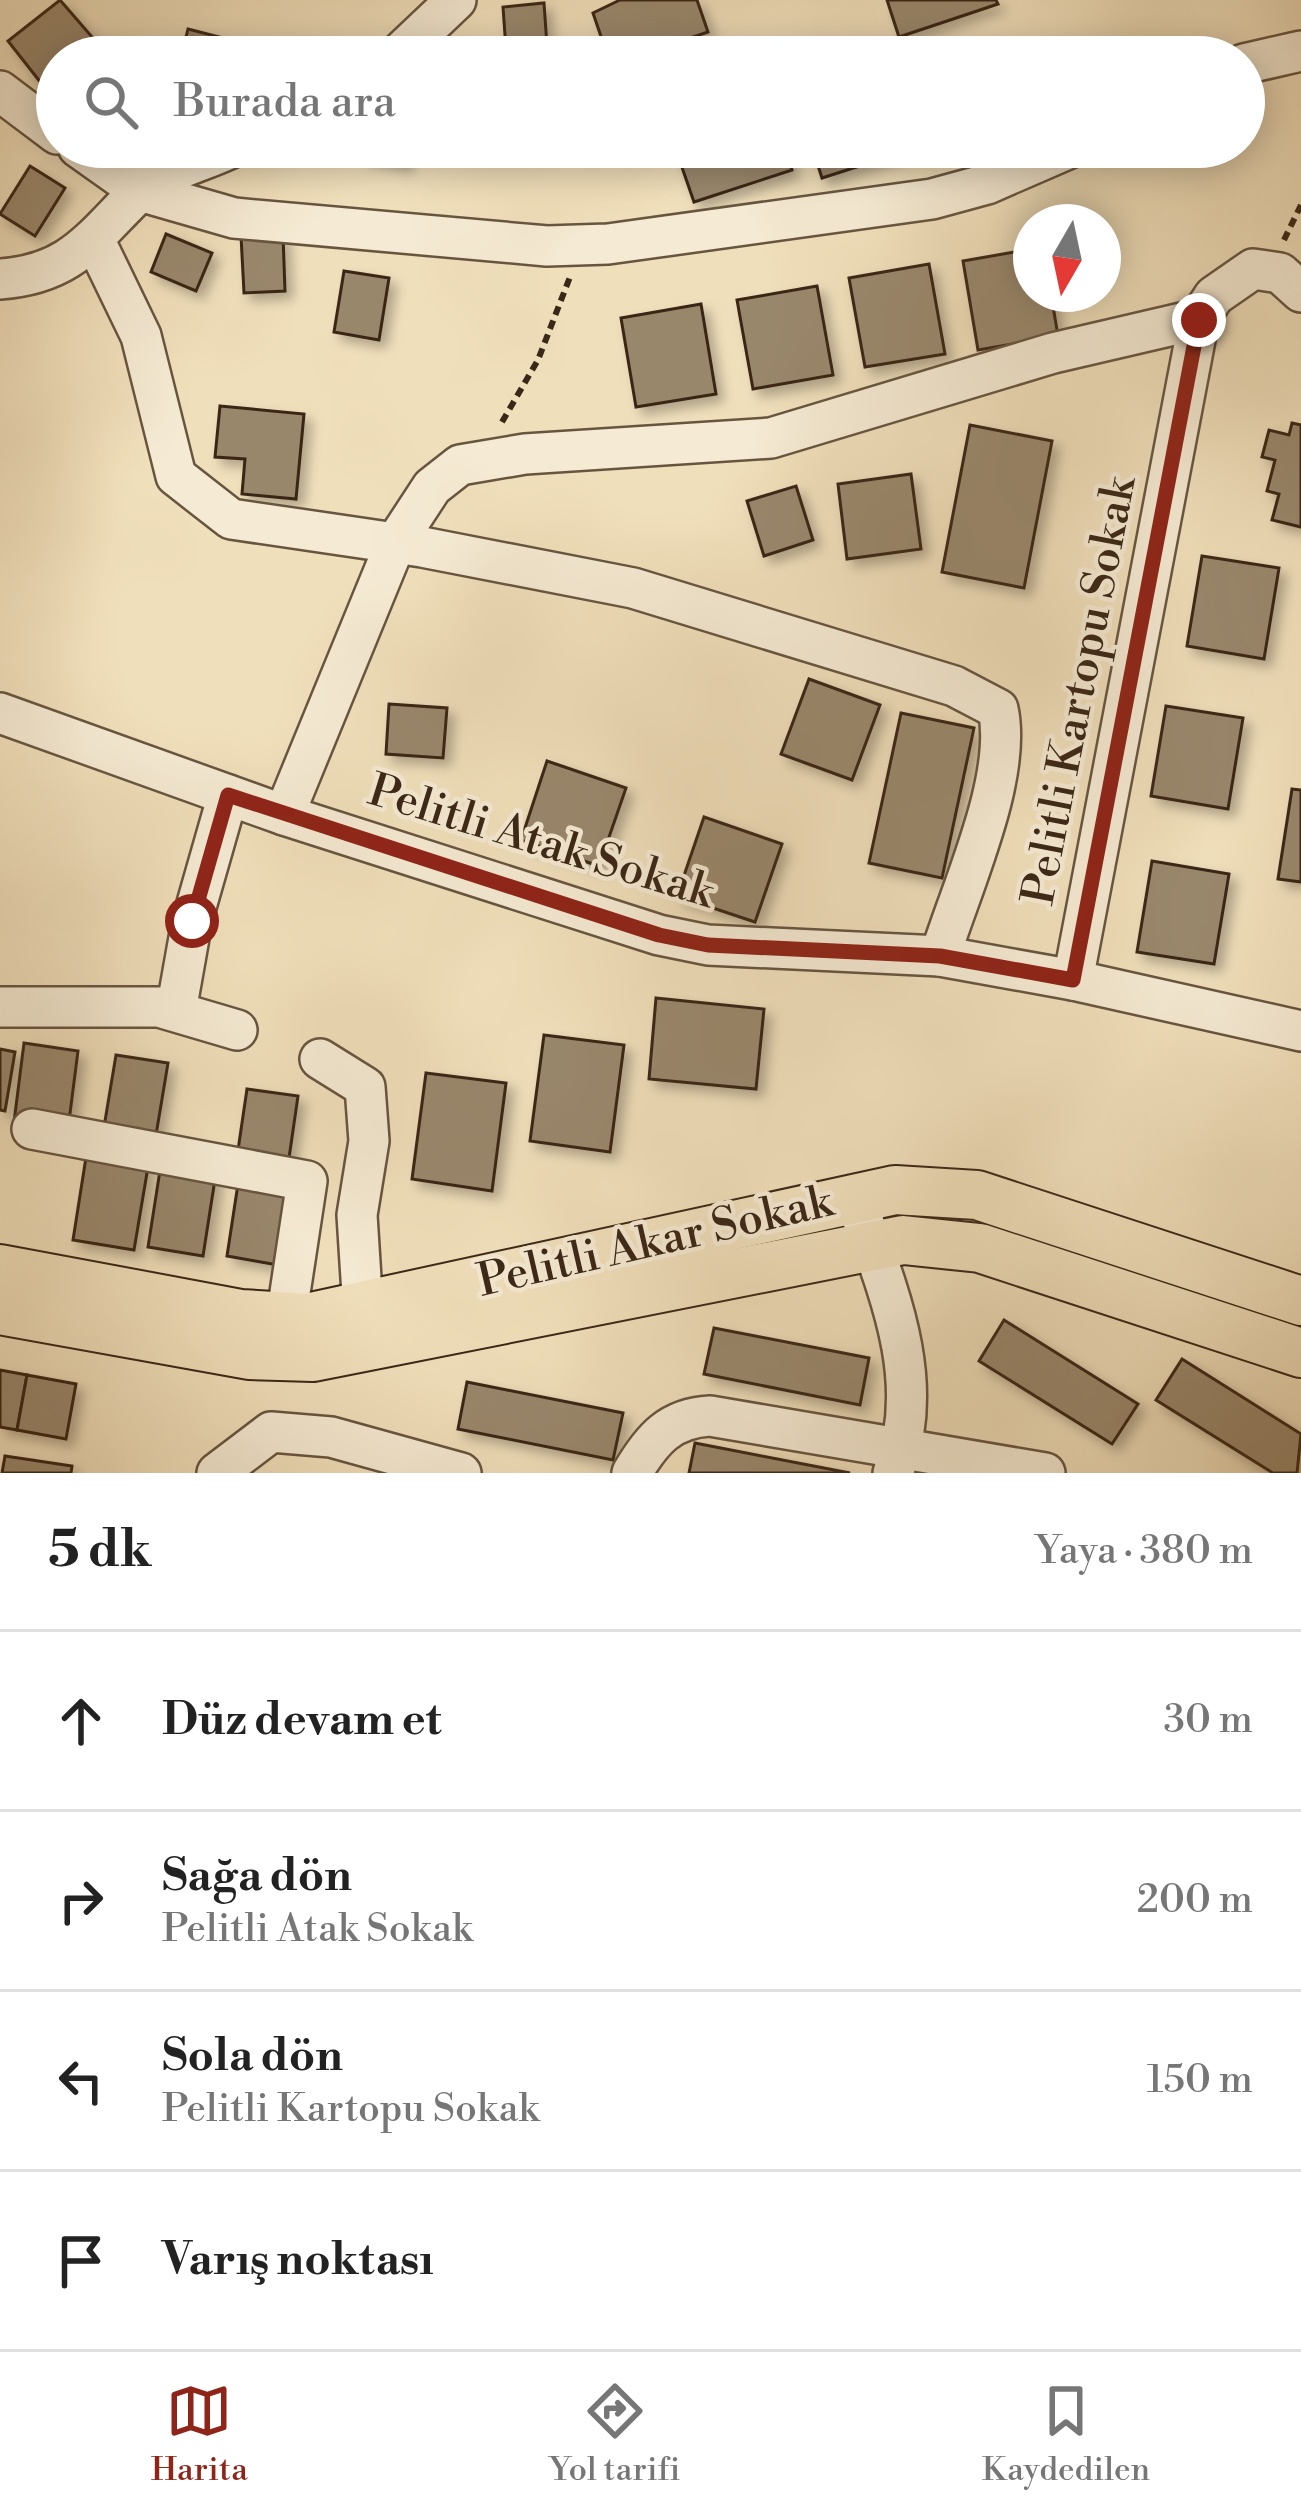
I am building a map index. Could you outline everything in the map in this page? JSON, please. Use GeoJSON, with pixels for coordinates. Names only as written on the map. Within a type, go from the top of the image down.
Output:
{"type":"FeatureCollection","features":[{"type":"Feature","properties":{"kind":"main road","name":"Pelitli Akar Sokak"},"geometry":{"type":"LineString","coordinates":[[0,1269],[286,1319],[363,1310],[895,1190],[977,1195],[1301,1301]]}},
{"type":"Feature","properties":{"kind":"main road","name":"Pelitli Akar Sokak"},"geometry":{"type":"LineString","coordinates":[[0,1310],[250,1355],[313,1357],[903,1240],[980,1248],[1301,1353]]}},
{"type":"Feature","properties":{"kind":"street"},"geometry":{"type":"LineString","coordinates":[[417,36],[455,0]]}},
{"type":"Feature","properties":{"kind":"street"},"geometry":{"type":"LineString","coordinates":[[1265,59],[1301,51]]}},
{"type":"Feature","properties":{"kind":"street"},"geometry":{"type":"LineString","coordinates":[[0,91],[36,118]]}},
{"type":"Feature","properties":{"kind":"street"},"geometry":{"type":"LineString","coordinates":[[108,168],[140,191],[234,218],[578,245],[932,199],[1024,168]]}},
{"type":"Feature","properties":{"kind":"street"},"geometry":{"type":"LineString","coordinates":[[0,279],[53,266],[95,242],[140,191],[189,168]]}},
{"type":"Feature","properties":{"kind":"street"},"geometry":{"type":"LineString","coordinates":[[95,242],[141,336],[176,476],[231,519],[397,542],[633,588],[954,686],[998,709],[1004,736],[994,782],[940,956]]}},
{"type":"Feature","properties":{"kind":"street"},"geometry":{"type":"LineString","coordinates":[[284,815],[397,542],[432,487],[460,465],[771,438],[1053,352],[1199,320],[1214,296],[1253,269],[1280,273],[1301,292]]}},
{"type":"Feature","properties":{"kind":"street","name":"Pelitli Kartopu Sokak"},"geometry":{"type":"LineString","coordinates":[[1073,980],[1199,320]]}},
{"type":"Feature","properties":{"kind":"street","name":"Pelitli Atak Sokak"},"geometry":{"type":"LineString","coordinates":[[0,713],[284,815],[659,935],[708,945],[940,956],[1073,980]]}},
{"type":"Feature","properties":{"kind":"street"},"geometry":{"type":"LineString","coordinates":[[176,1011],[192,921],[228,795]]}},
{"type":"Feature","properties":{"kind":"street"},"geometry":{"type":"LineString","coordinates":[[1073,980],[1301,1031]]}},
{"type":"Feature","properties":{"kind":"street"},"geometry":{"type":"LineString","coordinates":[[0,1007],[176,1011],[237,1030]]}},
{"type":"Feature","properties":{"kind":"street"},"geometry":{"type":"LineString","coordinates":[[320,1059],[365,1087],[369,1141],[357,1215],[363,1310]]}},
{"type":"Feature","properties":{"kind":"street"},"geometry":{"type":"LineString","coordinates":[[32,1129],[307,1181],[286,1319]]}},
{"type":"Feature","properties":{"kind":"street"},"geometry":{"type":"LineString","coordinates":[[854,1196],[905,1350],[897,1462]]}},
{"type":"Feature","properties":{"kind":"street"},"geometry":{"type":"LineString","coordinates":[[632,1473],[658,1434],[683,1418],[728,1419],[897,1462],[1045,1473]]}},
{"type":"Feature","properties":{"kind":"street"},"geometry":{"type":"LineString","coordinates":[[217,1473],[271,1432],[331,1437],[420,1469],[461,1473]]}},
{"type":"Feature","properties":{"kind":"path"},"geometry":{"type":"LineString","coordinates":[[479,461],[538,361],[564,300],[578,245]]}},
{"type":"Feature","properties":{"kind":"building"},"geometry":{"type":"Polygon","coordinates":[[[60,0],[91,36],[36,36],[36,77],[8,41],[60,0]]]}},
{"type":"Feature","properties":{"kind":"building"},"geometry":{"type":"Polygon","coordinates":[[[620,0],[697,0],[708,32],[601,36],[593,13],[620,0]]]}},
{"type":"Feature","properties":{"kind":"building"},"geometry":{"type":"Polygon","coordinates":[[[887,0],[996,0],[998,4],[902,36],[887,0]]]}},
{"type":"Feature","properties":{"kind":"building"},"geometry":{"type":"Polygon","coordinates":[[[544,3],[546,36],[505,36],[503,7],[544,3]]]}},
{"type":"Feature","properties":{"kind":"building"},"geometry":{"type":"Polygon","coordinates":[[[188,29],[215,36],[186,36],[188,29]]]}},
{"type":"Feature","properties":{"kind":"building"},"geometry":{"type":"Polygon","coordinates":[[[30,166],[65,188],[35,236],[0,214],[30,166]]]}},
{"type":"Feature","properties":{"kind":"building"},"geometry":{"type":"Polygon","coordinates":[[[682,168],[792,170],[694,202],[682,168]]]}},
{"type":"Feature","properties":{"kind":"building"},"geometry":{"type":"Polygon","coordinates":[[[819,168],[853,168],[822,178],[819,168]]]}},
{"type":"Feature","properties":{"kind":"building"},"geometry":{"type":"Polygon","coordinates":[[[166,234],[212,253],[196,291],[151,272],[166,234]]]}},
{"type":"Feature","properties":{"kind":"building"},"geometry":{"type":"Polygon","coordinates":[[[283,235],[285,291],[244,293],[241,236],[283,235]]]}},
{"type":"Feature","properties":{"kind":"building"},"geometry":{"type":"Polygon","coordinates":[[[1013,252],[1013,312],[1054,312],[1058,336],[978,350],[963,261],[1013,252]]]}},
{"type":"Feature","properties":{"kind":"building"},"geometry":{"type":"Polygon","coordinates":[[[929,264],[945,354],[865,367],[849,278],[929,264]]]}},
{"type":"Feature","properties":{"kind":"building"},"geometry":{"type":"Polygon","coordinates":[[[344,271],[389,278],[379,340],[334,332],[344,271]]]}},
{"type":"Feature","properties":{"kind":"building"},"geometry":{"type":"Polygon","coordinates":[[[817,286],[833,375],[753,389],[737,300],[817,286]]]}},
{"type":"Feature","properties":{"kind":"building"},"geometry":{"type":"Polygon","coordinates":[[[701,304],[716,394],[636,407],[621,318],[701,304]]]}},
{"type":"Feature","properties":{"kind":"building"},"geometry":{"type":"Polygon","coordinates":[[[220,406],[304,414],[296,499],[242,494],[245,459],[215,457],[220,406]]]}},
{"type":"Feature","properties":{"kind":"building"},"geometry":{"type":"Polygon","coordinates":[[[1292,423],[1301,425],[1301,527],[1272,520],[1279,494],[1267,491],[1275,460],[1262,457],[1269,430],[1289,435],[1292,423]]]}},
{"type":"Feature","properties":{"kind":"building"},"geometry":{"type":"Polygon","coordinates":[[[970,425],[1052,441],[1024,588],[942,572],[970,425]]]}},
{"type":"Feature","properties":{"kind":"building"},"geometry":{"type":"Polygon","coordinates":[[[911,474],[921,549],[847,559],[838,484],[911,474]]]}},
{"type":"Feature","properties":{"kind":"building"},"geometry":{"type":"Polygon","coordinates":[[[796,486],[813,540],[764,556],[747,501],[796,486]]]}},
{"type":"Feature","properties":{"kind":"building"},"geometry":{"type":"Polygon","coordinates":[[[1202,556],[1279,568],[1264,659],[1187,646],[1202,556]]]}},
{"type":"Feature","properties":{"kind":"building"},"geometry":{"type":"Polygon","coordinates":[[[809,679],[880,705],[852,780],[781,754],[809,679]]]}},
{"type":"Feature","properties":{"kind":"building"},"geometry":{"type":"Polygon","coordinates":[[[389,704],[447,708],[443,758],[386,754],[389,704]]]}},
{"type":"Feature","properties":{"kind":"building"},"geometry":{"type":"Polygon","coordinates":[[[1166,706],[1243,718],[1228,809],[1151,796],[1166,706]]]}},
{"type":"Feature","properties":{"kind":"building"},"geometry":{"type":"Polygon","coordinates":[[[901,713],[974,728],[942,878],[869,863],[901,713]]]}},
{"type":"Feature","properties":{"kind":"building"},"geometry":{"type":"Polygon","coordinates":[[[547,761],[626,788],[599,866],[521,840],[547,761]]]}},
{"type":"Feature","properties":{"kind":"building"},"geometry":{"type":"Polygon","coordinates":[[[1292,789],[1301,790],[1301,882],[1278,879],[1292,789]]]}},
{"type":"Feature","properties":{"kind":"building"},"geometry":{"type":"Polygon","coordinates":[[[704,817],[782,844],[755,922],[677,896],[704,817]]]}},
{"type":"Feature","properties":{"kind":"building"},"geometry":{"type":"Polygon","coordinates":[[[1152,861],[1229,874],[1214,964],[1137,952],[1152,861]]]}},
{"type":"Feature","properties":{"kind":"building"},"geometry":{"type":"Polygon","coordinates":[[[656,998],[764,1009],[756,1089],[649,1079],[656,998]]]}},
{"type":"Feature","properties":{"kind":"building"},"geometry":{"type":"Polygon","coordinates":[[[544,1035],[624,1045],[610,1152],[530,1141],[544,1035]]]}},
{"type":"Feature","properties":{"kind":"building"},"geometry":{"type":"Polygon","coordinates":[[[24,1043],[78,1051],[68,1129],[14,1122],[24,1043]]]}},
{"type":"Feature","properties":{"kind":"building"},"geometry":{"type":"Polygon","coordinates":[[[0,1049],[15,1052],[5,1111],[0,1110],[0,1049]]]}},
{"type":"Feature","properties":{"kind":"building"},"geometry":{"type":"Polygon","coordinates":[[[116,1055],[168,1063],[156,1135],[104,1127],[116,1055]]]}},
{"type":"Feature","properties":{"kind":"building"},"geometry":{"type":"Polygon","coordinates":[[[426,1073],[506,1083],[492,1191],[412,1179],[426,1073]]]}},
{"type":"Feature","properties":{"kind":"building"},"geometry":{"type":"Polygon","coordinates":[[[247,1089],[298,1096],[288,1165],[237,1157],[247,1089]]]}},
{"type":"Feature","properties":{"kind":"building"},"geometry":{"type":"Polygon","coordinates":[[[87,1151],[149,1161],[134,1250],[73,1240],[87,1151]]]}},
{"type":"Feature","properties":{"kind":"building"},"geometry":{"type":"Polygon","coordinates":[[[161,1164],[216,1173],[203,1256],[148,1247],[161,1164]]]}},
{"type":"Feature","properties":{"kind":"building"},"geometry":{"type":"Polygon","coordinates":[[[238,1184],[290,1192],[278,1265],[227,1256],[238,1184]]]}},
{"type":"Feature","properties":{"kind":"building"},"geometry":{"type":"Polygon","coordinates":[[[1004,1320],[1138,1404],[1112,1444],[979,1361],[1004,1320]]]}},
{"type":"Feature","properties":{"kind":"building"},"geometry":{"type":"Polygon","coordinates":[[[714,1328],[869,1358],[860,1405],[704,1374],[714,1328]]]}},
{"type":"Feature","properties":{"kind":"building"},"geometry":{"type":"Polygon","coordinates":[[[1182,1359],[1301,1434],[1297,1473],[1273,1473],[1156,1400],[1182,1359]]]}},
{"type":"Feature","properties":{"kind":"building"},"geometry":{"type":"Polygon","coordinates":[[[0,1370],[27,1375],[17,1430],[0,1427],[0,1370]]]}},
{"type":"Feature","properties":{"kind":"building"},"geometry":{"type":"Polygon","coordinates":[[[27,1375],[76,1384],[66,1439],[17,1430],[27,1375]]]}},
{"type":"Feature","properties":{"kind":"building"},"geometry":{"type":"Polygon","coordinates":[[[467,1382],[623,1413],[613,1460],[458,1429],[467,1382]]]}},
{"type":"Feature","properties":{"kind":"building"},"geometry":{"type":"Polygon","coordinates":[[[695,1443],[850,1473],[689,1473],[695,1443]]]}},
{"type":"Feature","properties":{"kind":"building"},"geometry":{"type":"Polygon","coordinates":[[[5,1456],[72,1466],[71,1473],[2,1473],[5,1456]]]}},
{"type":"Feature","properties":{"kind":"route"},"geometry":{"type":"LineString","coordinates":[[192,921],[228,795],[659,935],[708,945],[940,956],[1073,980],[1199,320]]}}]}
